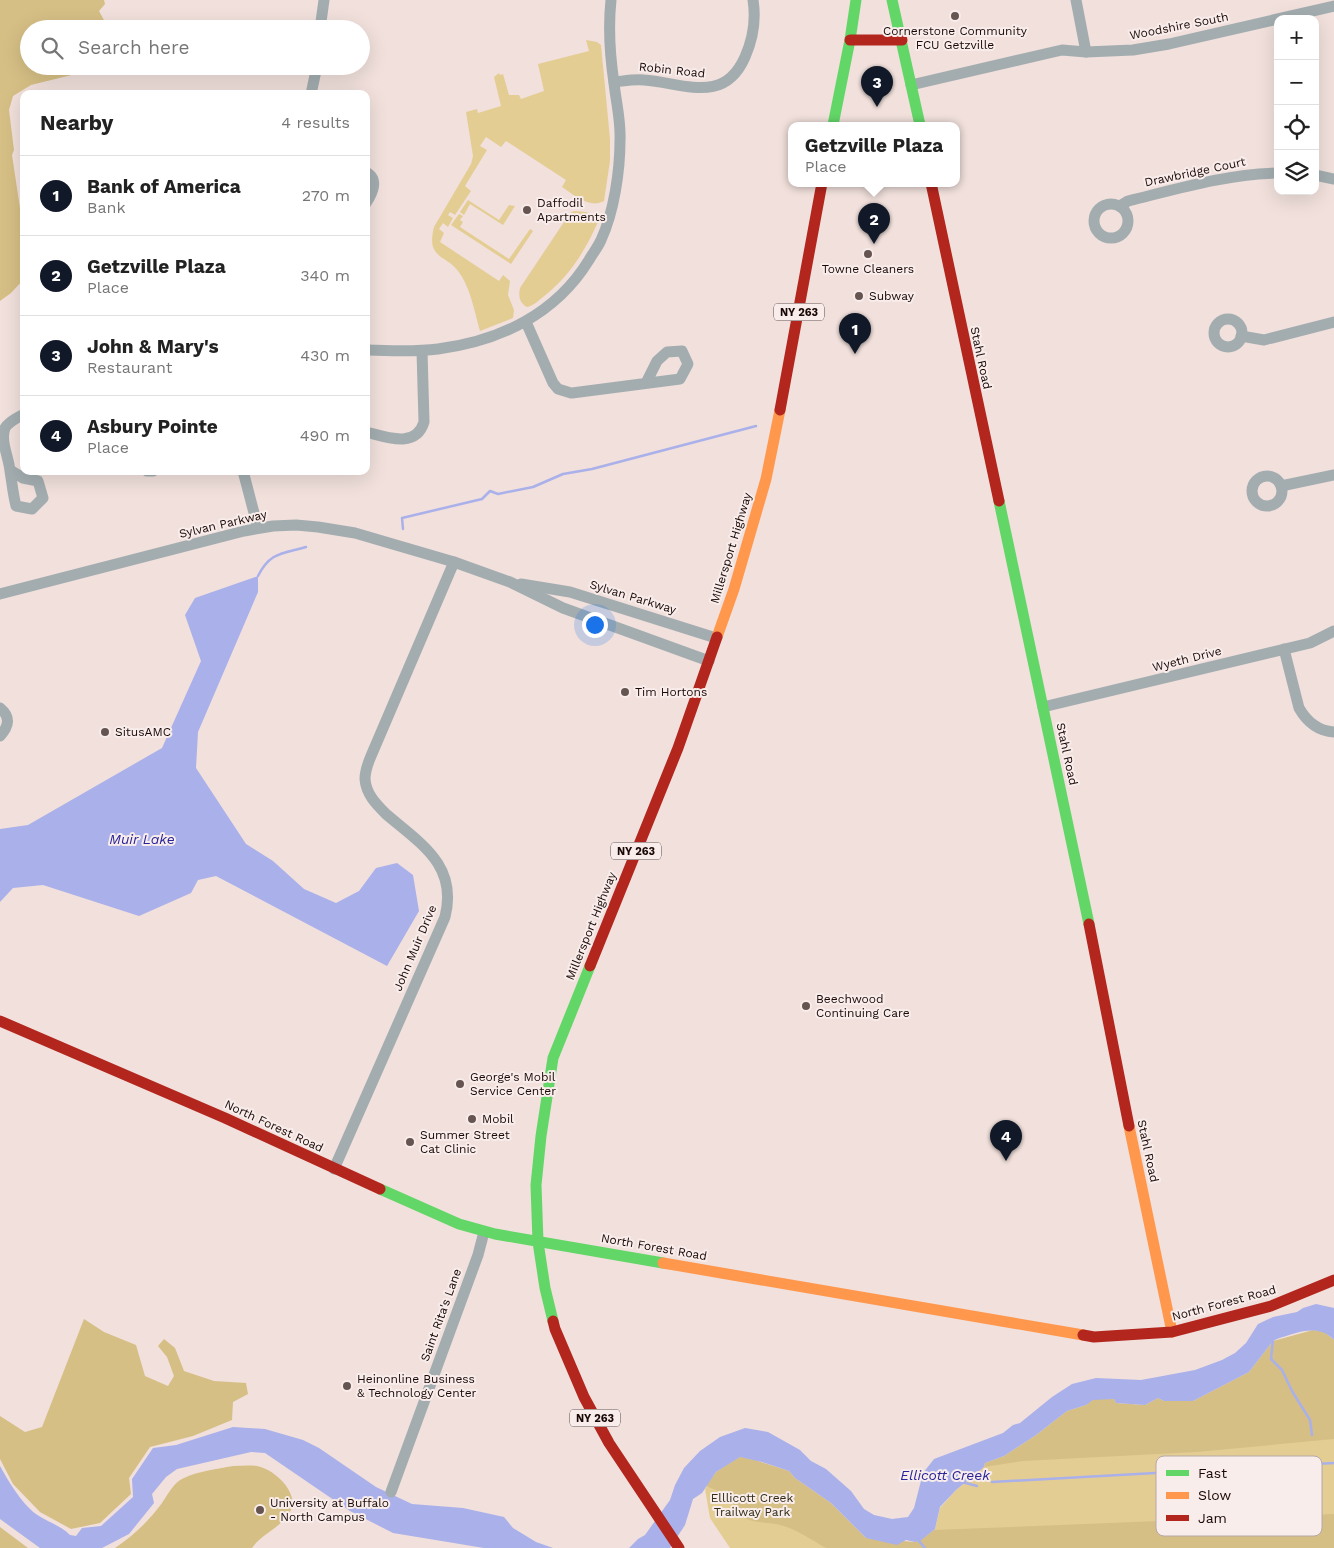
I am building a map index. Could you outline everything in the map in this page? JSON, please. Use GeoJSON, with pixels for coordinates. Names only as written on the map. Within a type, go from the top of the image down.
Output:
{"type":"FeatureCollection","features":[{"type":"Feature","properties":{"kind":"street"},"geometry":{"type":"LineString","coordinates":[[321,20],[324,0]]}},
{"type":"Feature","properties":{"kind":"street"},"geometry":{"type":"LineString","coordinates":[[370,350],[422,351],[480,341],[526,322],[545,309],[574,282],[601,241],[611,212],[619,160],[619,115],[609,38],[611,0]]}},
{"type":"Feature","properties":{"kind":"street","name":"Robin Road"},"geometry":{"type":"LineString","coordinates":[[614,82],[644,80],[706,88],[722,84],[736,74],[747,53],[754,22],[752,0]]}},
{"type":"Feature","properties":{"kind":"street"},"geometry":{"type":"LineString","coordinates":[[834,122],[856,0]]}},
{"type":"Feature","properties":{"kind":"street"},"geometry":{"type":"LineString","coordinates":[[892,0],[919,122]]}},
{"type":"Feature","properties":{"kind":"street"},"geometry":{"type":"LineString","coordinates":[[1076,0],[1086,52]]}},
{"type":"Feature","properties":{"kind":"street","name":"Woodshire South"},"geometry":{"type":"LineString","coordinates":[[911,85],[1062,50],[1086,52],[1134,50],[1169,44],[1334,6]]}},
{"type":"Feature","properties":{"kind":"street"},"geometry":{"type":"LineString","coordinates":[[850,40],[902,40]]}},
{"type":"Feature","properties":{"kind":"street"},"geometry":{"type":"LineString","coordinates":[[312,90],[315,75]]}},
{"type":"Feature","properties":{"kind":"street","name":"Drawbridge Court"},"geometry":{"type":"LineString","coordinates":[[1120,206],[1128,201],[1216,180],[1243,175],[1274,173]]}},
{"type":"Feature","properties":{"kind":"street"},"geometry":{"type":"LineString","coordinates":[[370,174],[374,185],[370,197]]}},
{"type":"Feature","properties":{"kind":"street"},"geometry":{"type":"LineString","coordinates":[[1319,176],[1334,179]]}},
{"type":"Feature","properties":{"kind":"street","name":"Millersport Highway"},"geometry":{"type":"LineString","coordinates":[[679,1548],[609,1443],[584,1397],[555,1329],[545,1288],[538,1242],[536,1185],[540,1136],[553,1058],[674,757],[734,589],[766,480],[821,187]]}},
{"type":"Feature","properties":{"kind":"street","name":"Stahl Road"},"geometry":{"type":"LineString","coordinates":[[932,187],[1043,707],[1172,1332]]}},
{"type":"Feature","properties":{"kind":"street"},"geometry":{"type":"LineString","coordinates":[[526,322],[553,383],[563,391],[572,393],[646,383]]}},
{"type":"Feature","properties":{"kind":"street"},"geometry":{"type":"LineString","coordinates":[[1242,336],[1264,340],[1334,322]]}},
{"type":"Feature","properties":{"kind":"street"},"geometry":{"type":"LineString","coordinates":[[370,433],[402,440],[412,438],[422,429],[424,422],[422,351]]}},
{"type":"Feature","properties":{"kind":"street"},"geometry":{"type":"LineString","coordinates":[[10,470],[4,442],[5,429],[11,421],[20,416]]}},
{"type":"Feature","properties":{"kind":"street"},"geometry":{"type":"LineString","coordinates":[[244,475],[258,528]]}},
{"type":"Feature","properties":{"kind":"street"},"geometry":{"type":"LineString","coordinates":[[1281,486],[1334,475]]}},
{"type":"Feature","properties":{"kind":"street","name":"Sylvan Parkway"},"geometry":{"type":"LineString","coordinates":[[0,594],[258,528],[296,525],[341,530],[454,562],[510,582],[563,608],[709,661]]}},
{"type":"Feature","properties":{"kind":"street","name":"John Muir Drive"},"geometry":{"type":"LineString","coordinates":[[334,1169],[445,917],[448,904],[446,879],[441,867],[424,846],[376,805],[367,788],[365,778],[371,756],[454,562]]}},
{"type":"Feature","properties":{"kind":"street","name":"Sylvan Parkway"},"geometry":{"type":"LineString","coordinates":[[510,582],[570,592],[716,638]]}},
{"type":"Feature","properties":{"kind":"street","name":"Wyeth Drive"},"geometry":{"type":"LineString","coordinates":[[1043,707],[1310,643],[1334,631]]}},
{"type":"Feature","properties":{"kind":"street"},"geometry":{"type":"LineString","coordinates":[[1284,649],[1299,708],[1304,716],[1319,728],[1334,732]]}},
{"type":"Feature","properties":{"kind":"street"},"geometry":{"type":"LineString","coordinates":[[0,708],[7,716],[8,721],[6,729],[0,736]]}},
{"type":"Feature","properties":{"kind":"street","name":"North Forest Road"},"geometry":{"type":"LineString","coordinates":[[0,1021],[225,1118],[459,1224],[484,1232],[1094,1337],[1172,1332],[1271,1306],[1334,1280]]}},
{"type":"Feature","properties":{"kind":"street","name":"Saint Rita's Lane"},"geometry":{"type":"LineString","coordinates":[[391,1492],[478,1255],[484,1232]]}},
{"type":"Feature","properties":{"kind":"green space"},"geometry":{"type":"Polygon","coordinates":[[[0,0],[104,0],[105,4],[99,11],[104,20],[20,20],[20,75],[72,75],[31,85],[13,96],[9,110],[14,150],[12,155],[20,208],[20,283],[0,301],[0,0]]]}},
{"type":"Feature","properties":{"kind":"green space"},"geometry":{"type":"Polygon","coordinates":[[[586,40],[597,42],[601,45],[610,139],[610,161],[604,201],[593,203],[582,200],[562,187],[566,180],[506,141],[501,147],[486,137],[480,146],[487,150],[465,186],[471,191],[455,215],[450,212],[448,215],[453,218],[448,227],[443,223],[439,229],[444,233],[440,242],[499,281],[503,275],[510,281],[508,295],[514,310],[513,318],[480,331],[466,284],[458,271],[435,251],[432,237],[434,227],[471,164],[473,156],[466,112],[477,109],[478,113],[501,106],[494,77],[499,73],[500,75],[503,74],[509,95],[519,95],[521,99],[544,91],[538,64],[589,51],[586,40]]]}},
{"type":"Feature","properties":{"kind":"green space"},"geometry":{"type":"Polygon","coordinates":[[[468,200],[499,220],[509,205],[515,206],[503,225],[470,204],[464,215],[460,212],[468,200]]]}},
{"type":"Feature","properties":{"kind":"green space"},"geometry":{"type":"Polygon","coordinates":[[[574,211],[586,212],[597,217],[598,222],[593,233],[582,253],[561,281],[537,302],[527,307],[520,299],[520,288],[570,213],[574,211]]]}},
{"type":"Feature","properties":{"kind":"green space"},"geometry":{"type":"Polygon","coordinates":[[[459,214],[463,216],[460,220],[463,222],[460,227],[509,259],[530,229],[533,231],[511,264],[451,225],[459,214]]]}},
{"type":"Feature","properties":{"kind":"green space"},"geometry":{"type":"Polygon","coordinates":[[[84,1319],[104,1332],[136,1345],[145,1376],[168,1386],[174,1376],[167,1357],[158,1346],[164,1339],[175,1348],[184,1371],[214,1381],[246,1383],[248,1394],[233,1402],[232,1420],[193,1436],[150,1447],[129,1478],[131,1494],[100,1523],[71,1529],[40,1512],[13,1484],[0,1459],[0,1416],[25,1432],[42,1427],[84,1319]]]}},
{"type":"Feature","properties":{"kind":"green space"},"geometry":{"type":"Polygon","coordinates":[[[1313,1330],[1325,1332],[1334,1340],[1334,1439],[1197,1452],[1023,1461],[984,1467],[985,1463],[1004,1456],[1036,1435],[1067,1411],[1086,1405],[1093,1399],[1114,1399],[1116,1403],[1145,1405],[1158,1398],[1164,1401],[1193,1401],[1249,1372],[1273,1341],[1313,1330]]]}},
{"type":"Feature","properties":{"kind":"green space"},"geometry":{"type":"Polygon","coordinates":[[[1334,1340],[1334,1548],[911,1548],[935,1529],[940,1508],[956,1490],[984,1467],[1192,1404],[1334,1340]]]}},
{"type":"Feature","properties":{"kind":"green space","name":"Elllicott Creek Trailway Park"},"geometry":{"type":"Polygon","coordinates":[[[739,1455],[783,1471],[859,1538],[886,1548],[730,1548],[710,1518],[705,1489],[724,1465],[739,1455]]]}},
{"type":"Feature","properties":{"kind":"green space"},"geometry":{"type":"Polygon","coordinates":[[[740,1457],[789,1471],[795,1478],[831,1503],[866,1538],[915,1542],[934,1530],[1156,1521],[1156,1536],[1322,1536],[1322,1514],[1334,1514],[1334,1548],[826,1548],[786,1527],[749,1520],[739,1514],[727,1490],[718,1491],[706,1486],[716,1472],[740,1457]]]}},
{"type":"Feature","properties":{"kind":"green space"},"geometry":{"type":"Polygon","coordinates":[[[233,1466],[257,1466],[271,1472],[288,1489],[293,1503],[291,1510],[283,1521],[261,1538],[252,1548],[115,1548],[146,1522],[157,1510],[174,1485],[180,1480],[202,1472],[233,1466]]]}},
{"type":"Feature","properties":{"kind":"green space"},"geometry":{"type":"Polygon","coordinates":[[[0,1527],[28,1548],[0,1548],[0,1527]]]}},
{"type":"Feature","properties":{"kind":"water","name":"Muir Lake"},"geometry":{"type":"Polygon","coordinates":[[[258,576],[258,592],[198,732],[196,768],[246,844],[273,861],[304,889],[336,903],[359,891],[376,868],[397,863],[413,875],[419,911],[387,966],[216,876],[198,880],[191,893],[139,916],[43,885],[13,888],[0,902],[0,829],[28,825],[162,748],[201,661],[185,615],[195,598],[258,576]]]}},
{"type":"Feature","properties":{"kind":"water","name":"Ellicott Creek"},"geometry":{"type":"Polygon","coordinates":[[[1316,1304],[1334,1308],[1334,1340],[1328,1335],[1314,1331],[1299,1332],[1277,1339],[1273,1341],[1249,1372],[1193,1401],[1164,1401],[1158,1398],[1145,1405],[1116,1403],[1114,1399],[1093,1400],[1086,1405],[1067,1411],[1036,1435],[1004,1456],[985,1463],[984,1467],[956,1490],[940,1507],[935,1529],[920,1541],[906,1540],[897,1545],[866,1538],[831,1503],[795,1478],[789,1471],[740,1457],[716,1472],[702,1493],[693,1499],[685,1525],[670,1548],[629,1548],[645,1535],[670,1500],[684,1468],[700,1451],[720,1437],[745,1428],[768,1432],[800,1450],[811,1461],[826,1469],[851,1491],[864,1509],[874,1515],[892,1519],[908,1517],[914,1508],[923,1473],[934,1459],[1003,1433],[1013,1425],[1020,1423],[1052,1397],[1072,1384],[1096,1378],[1141,1380],[1195,1370],[1235,1353],[1246,1343],[1258,1324],[1273,1317],[1297,1312],[1316,1304]]]}},
{"type":"Feature","properties":{"kind":"water"},"geometry":{"type":"Polygon","coordinates":[[[233,1427],[265,1429],[303,1440],[319,1448],[376,1487],[412,1504],[463,1508],[504,1517],[513,1528],[536,1542],[553,1548],[484,1548],[393,1533],[350,1511],[265,1453],[251,1452],[177,1469],[166,1477],[152,1494],[154,1503],[129,1534],[102,1548],[40,1548],[0,1519],[0,1466],[17,1493],[33,1512],[70,1535],[76,1536],[82,1528],[101,1526],[133,1497],[132,1479],[153,1448],[176,1445],[233,1427]]]}},
{"type":"Feature","properties":{"kind":"waterway"},"geometry":{"type":"LineString","coordinates":[[403,529],[402,518],[482,499],[490,491],[498,494],[533,487],[563,474],[592,469],[756,426]]}},
{"type":"Feature","properties":{"kind":"waterway"},"geometry":{"type":"LineString","coordinates":[[258,576],[272,558],[306,547]]}},
{"type":"Feature","properties":{"kind":"waterway"},"geometry":{"type":"LineString","coordinates":[[1273,1339],[1271,1359],[1282,1370],[1292,1391],[1310,1420],[1312,1435]]}},
{"type":"Feature","properties":{"kind":"waterway"},"geometry":{"type":"LineString","coordinates":[[1322,1464],[1334,1463]]}},
{"type":"Feature","properties":{"kind":"waterway"},"geometry":{"type":"LineString","coordinates":[[992,1482],[1156,1473]]}},
{"type":"Feature","properties":{"kind":"waterway"},"geometry":{"type":"LineString","coordinates":[[962,1482],[977,1486]]}},
{"type":"Feature","properties":{"kind":"waterway"},"geometry":{"type":"LineString","coordinates":[[918,1540],[925,1548]]}},
{"type":"Feature","properties":{"kind":"traffic: fast"},"geometry":{"type":"LineString","coordinates":[[834,122],[856,0]]}},
{"type":"Feature","properties":{"kind":"traffic: fast"},"geometry":{"type":"LineString","coordinates":[[892,0],[919,122]]}},
{"type":"Feature","properties":{"kind":"traffic: fast"},"geometry":{"type":"LineString","coordinates":[[999,501],[1089,924]]}},
{"type":"Feature","properties":{"kind":"traffic: fast"},"geometry":{"type":"LineString","coordinates":[[553,1321],[545,1288],[538,1242],[536,1185],[541,1136],[553,1058],[590,966]]}},
{"type":"Feature","properties":{"kind":"traffic: fast"},"geometry":{"type":"LineString","coordinates":[[380,1189],[459,1224],[495,1234],[663,1263]]}},
{"type":"Feature","properties":{"kind":"traffic: slow"},"geometry":{"type":"LineString","coordinates":[[717,637],[734,589],[766,479],[780,410]]}},
{"type":"Feature","properties":{"kind":"traffic: slow"},"geometry":{"type":"LineString","coordinates":[[1129,1126],[1172,1332]]}},
{"type":"Feature","properties":{"kind":"traffic: slow"},"geometry":{"type":"LineString","coordinates":[[663,1263],[1083,1335]]}},
{"type":"Feature","properties":{"kind":"traffic: jam"},"geometry":{"type":"LineString","coordinates":[[850,40],[902,40]]}},
{"type":"Feature","properties":{"kind":"traffic: jam"},"geometry":{"type":"LineString","coordinates":[[780,410],[821,187]]}},
{"type":"Feature","properties":{"kind":"traffic: jam"},"geometry":{"type":"LineString","coordinates":[[932,187],[999,501]]}},
{"type":"Feature","properties":{"kind":"traffic: jam"},"geometry":{"type":"LineString","coordinates":[[590,966],[678,748],[717,637]]}},
{"type":"Feature","properties":{"kind":"traffic: jam"},"geometry":{"type":"LineString","coordinates":[[1089,924],[1129,1126]]}},
{"type":"Feature","properties":{"kind":"traffic: jam"},"geometry":{"type":"LineString","coordinates":[[0,1021],[225,1118],[380,1189]]}},
{"type":"Feature","properties":{"kind":"traffic: jam"},"geometry":{"type":"LineString","coordinates":[[1083,1335],[1094,1337],[1172,1332],[1271,1306],[1334,1280]]}},
{"type":"Feature","properties":{"kind":"traffic: jam"},"geometry":{"type":"LineString","coordinates":[[553,1321],[584,1397],[609,1443],[679,1548]]}},
{"type":"Feature","properties":{"kind":"place","name":"Cornerstone Community FCU Getzville"},"geometry":{"type":"Point","coordinates":[955,16]}},
{"type":"Feature","properties":{"kind":"place","name":"John & Mary's"},"geometry":{"type":"Point","coordinates":[877,107]}},
{"type":"Feature","properties":{"kind":"place","name":"Daffodil Apartments"},"geometry":{"type":"Point","coordinates":[527,210]}},
{"type":"Feature","properties":{"kind":"place","name":"Getzville Plaza"},"geometry":{"type":"Point","coordinates":[874,244]}},
{"type":"Feature","properties":{"kind":"place","name":"Towne Cleaners"},"geometry":{"type":"Point","coordinates":[868,254]}},
{"type":"Feature","properties":{"kind":"place","name":"Subway"},"geometry":{"type":"Point","coordinates":[859,296]}},
{"type":"Feature","properties":{"kind":"place","name":"Bank of America"},"geometry":{"type":"Point","coordinates":[855,354]}},
{"type":"Feature","properties":{"kind":"place","name":"Tim Hortons"},"geometry":{"type":"Point","coordinates":[625,692]}},
{"type":"Feature","properties":{"kind":"place","name":"SitusAMC"},"geometry":{"type":"Point","coordinates":[105,732]}},
{"type":"Feature","properties":{"kind":"place","name":"Beechwood Continuing Care"},"geometry":{"type":"Point","coordinates":[806,1006]}},
{"type":"Feature","properties":{"kind":"place","name":"George's Mobil Service Center"},"geometry":{"type":"Point","coordinates":[460,1084]}},
{"type":"Feature","properties":{"kind":"place","name":"Mobil"},"geometry":{"type":"Point","coordinates":[472,1119]}},
{"type":"Feature","properties":{"kind":"place","name":"Summer Street Cat Clinic"},"geometry":{"type":"Point","coordinates":[410,1142]}},
{"type":"Feature","properties":{"kind":"place","name":"Asbury Pointe"},"geometry":{"type":"Point","coordinates":[1006,1161]}},
{"type":"Feature","properties":{"kind":"place","name":"Heinonline Business & Technology Center"},"geometry":{"type":"Point","coordinates":[347,1386]}},
{"type":"Feature","properties":{"kind":"place","name":"University at Buffalo - North Campus"},"geometry":{"type":"Point","coordinates":[260,1510]}}]}
